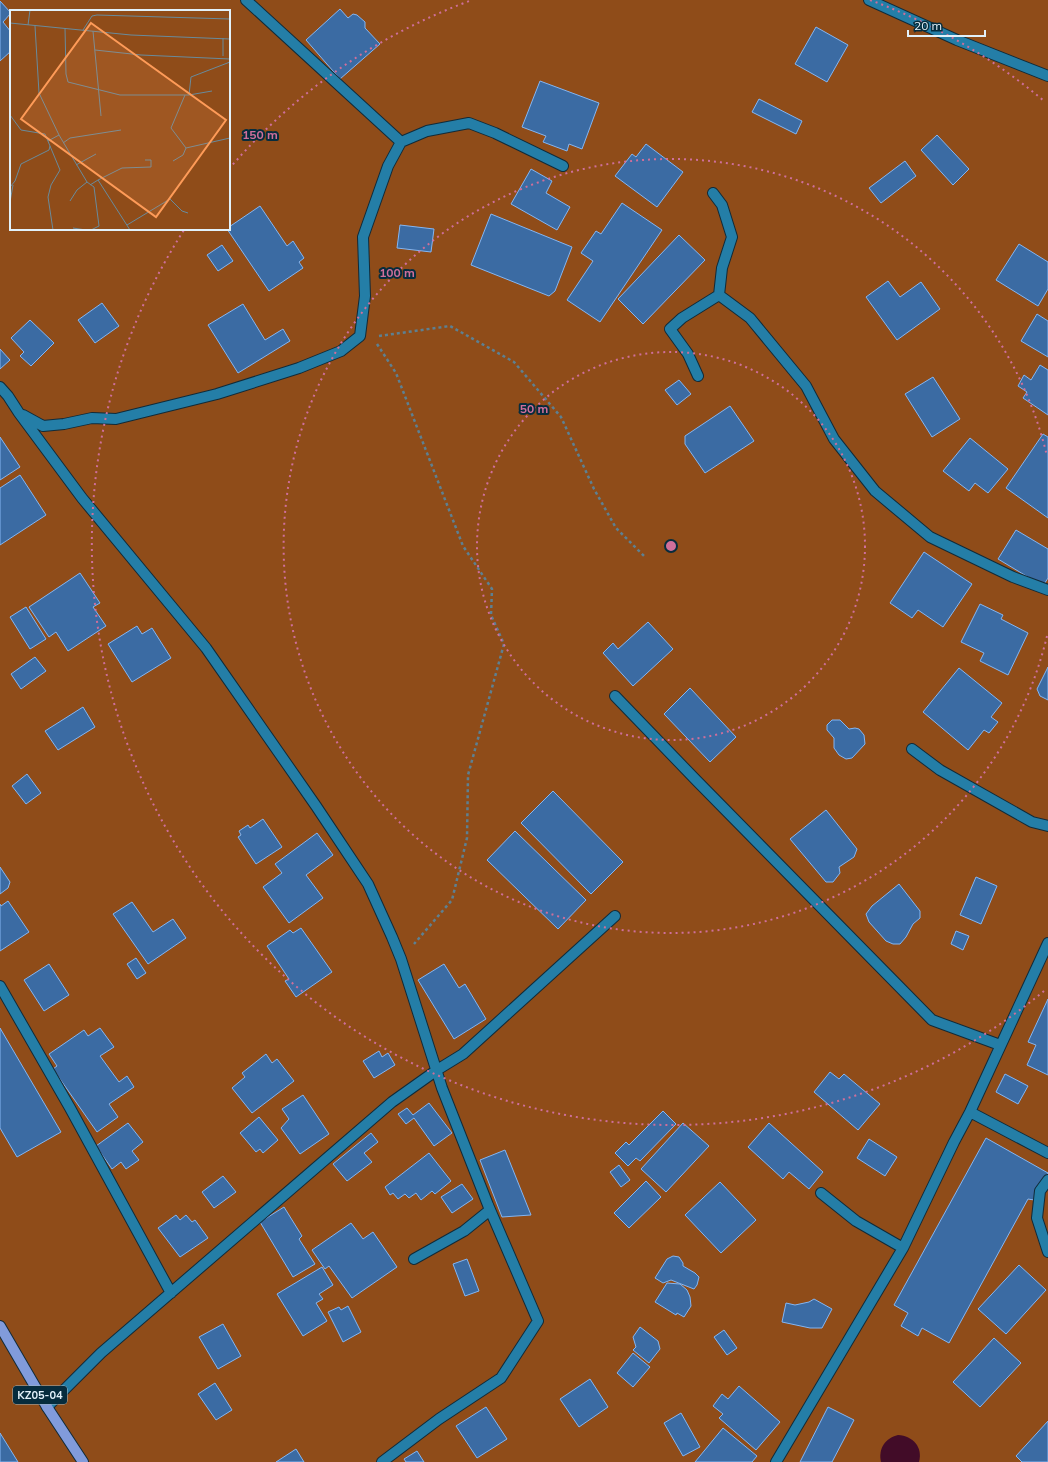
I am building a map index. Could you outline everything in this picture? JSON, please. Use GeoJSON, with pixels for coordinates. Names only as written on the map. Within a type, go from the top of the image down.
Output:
{"type":"FeatureCollection","features":[{"type":"Feature","properties":{"kind":"main road","name":"KZ05-04"},"geometry":{"type":"LineString","coordinates":[[0,1326],[47,1407],[83,1462]]}},
{"type":"Feature","properties":{"kind":"street"},"geometry":{"type":"LineString","coordinates":[[246,0],[402,142]]}},
{"type":"Feature","properties":{"kind":"street"},"geometry":{"type":"LineString","coordinates":[[870,0],[957,40],[1048,76]]}},
{"type":"Feature","properties":{"kind":"street"},"geometry":{"type":"LineString","coordinates":[[19,414],[43,426],[64,424],[92,418],[116,419],[217,394],[299,368],[341,351],[360,336],[365,296],[363,237],[388,166],[402,142],[427,131],[469,123],[495,133],[563,166]]}},
{"type":"Feature","properties":{"kind":"street"},"geometry":{"type":"LineString","coordinates":[[713,193],[722,205],[732,237],[722,268],[719,295]]}},
{"type":"Feature","properties":{"kind":"street"},"geometry":{"type":"LineString","coordinates":[[698,376],[688,354],[670,329],[682,318],[719,295]]}},
{"type":"Feature","properties":{"kind":"street"},"geometry":{"type":"LineString","coordinates":[[719,295],[750,318],[806,386],[834,439],[875,491],[930,537],[1013,577],[1048,590]]}},
{"type":"Feature","properties":{"kind":"street"},"geometry":{"type":"LineString","coordinates":[[0,387],[4,398],[19,414],[82,498],[210,654],[316,806],[368,884],[401,959],[442,1088],[490,1210],[538,1321],[501,1378],[439,1419],[382,1462]]}},
{"type":"Feature","properties":{"kind":"street"},"geometry":{"type":"LineString","coordinates":[[615,696],[701,786],[932,1020],[1000,1046]]}},
{"type":"Feature","properties":{"kind":"street"},"geometry":{"type":"LineString","coordinates":[[912,750],[940,770],[1032,822],[1048,826]]}},
{"type":"Feature","properties":{"kind":"street"},"geometry":{"type":"LineString","coordinates":[[47,1407],[101,1353],[392,1102],[437,1070],[463,1054],[615,916]]}},
{"type":"Feature","properties":{"kind":"street"},"geometry":{"type":"LineString","coordinates":[[776,1462],[903,1248],[970,1112],[1048,943]]}},
{"type":"Feature","properties":{"kind":"street"},"geometry":{"type":"LineString","coordinates":[[0,986],[70,1108],[171,1294]]}},
{"type":"Feature","properties":{"kind":"street"},"geometry":{"type":"LineString","coordinates":[[970,1112],[1048,1153]]}},
{"type":"Feature","properties":{"kind":"street"},"geometry":{"type":"LineString","coordinates":[[1048,1180],[1040,1191],[1037,1218],[1048,1252]]}},
{"type":"Feature","properties":{"kind":"street"},"geometry":{"type":"LineString","coordinates":[[821,1193],[856,1221],[903,1248]]}},
{"type":"Feature","properties":{"kind":"street"},"geometry":{"type":"LineString","coordinates":[[414,1259],[464,1230],[490,1210]]}},
{"type":"Feature","properties":{"kind":"path"},"geometry":{"type":"LineString","coordinates":[[362,319],[396,373],[463,546],[492,589],[491,615],[504,644],[468,775],[467,838],[452,900],[401,959]]}},
{"type":"Feature","properties":{"kind":"path"},"geometry":{"type":"LineString","coordinates":[[373,336],[450,326],[514,362],[561,418],[594,489],[616,528],[645,557]]}},
{"type":"Feature","properties":{"kind":"shaded area"},"geometry":{"type":"Polygon","coordinates":[[[0,0],[1048,0],[1048,1462],[0,1462],[0,0]]]}},
{"type":"Feature","properties":{"kind":"shaded area"},"geometry":{"type":"Polygon","coordinates":[[[898,1435],[908,1438],[916,1443],[920,1452],[919,1462],[881,1462],[880,1457],[886,1441],[893,1436],[898,1435]]]}},
{"type":"Feature","properties":{"kind":"building"},"geometry":{"type":"Polygon","coordinates":[[[0,1],[10,12],[10,14],[3,22],[10,31],[10,52],[0,61],[0,1]]]}},
{"type":"Feature","properties":{"kind":"building"},"geometry":{"type":"Polygon","coordinates":[[[340,9],[348,18],[353,14],[357,15],[365,22],[365,28],[380,44],[340,79],[306,40],[340,9]]]}},
{"type":"Feature","properties":{"kind":"building"},"geometry":{"type":"Polygon","coordinates":[[[816,27],[848,45],[827,82],[795,64],[816,27]]]}},
{"type":"Feature","properties":{"kind":"building"},"geometry":{"type":"Polygon","coordinates":[[[540,81],[599,103],[582,149],[569,144],[567,151],[543,142],[546,136],[522,127],[540,81]]]}},
{"type":"Feature","properties":{"kind":"building"},"geometry":{"type":"Polygon","coordinates":[[[759,99],[802,121],[796,134],[752,112],[759,99]]]}},
{"type":"Feature","properties":{"kind":"building"},"geometry":{"type":"Polygon","coordinates":[[[937,135],[969,169],[953,185],[921,150],[937,135]]]}},
{"type":"Feature","properties":{"kind":"building"},"geometry":{"type":"Polygon","coordinates":[[[646,144],[683,172],[657,207],[615,176],[632,154],[636,157],[646,144]]]}},
{"type":"Feature","properties":{"kind":"building"},"geometry":{"type":"Polygon","coordinates":[[[905,161],[916,176],[881,203],[869,188],[905,161]]]}},
{"type":"Feature","properties":{"kind":"building"},"geometry":{"type":"Polygon","coordinates":[[[531,169],[552,181],[546,193],[570,207],[557,230],[511,204],[531,169]]]}},
{"type":"Feature","properties":{"kind":"building"},"geometry":{"type":"Polygon","coordinates":[[[622,203],[662,230],[600,322],[567,300],[593,261],[581,253],[596,231],[601,234],[622,203]]]}},
{"type":"Feature","properties":{"kind":"building"},"geometry":{"type":"Polygon","coordinates":[[[260,206],[287,246],[293,241],[304,258],[299,262],[303,268],[269,291],[228,230],[230,230],[230,226],[260,206]]]}},
{"type":"Feature","properties":{"kind":"building"},"geometry":{"type":"Polygon","coordinates":[[[491,214],[572,247],[555,291],[549,296],[471,265],[491,214]]]}},
{"type":"Feature","properties":{"kind":"building"},"geometry":{"type":"Polygon","coordinates":[[[400,225],[434,229],[431,252],[397,248],[400,225]]]}},
{"type":"Feature","properties":{"kind":"building"},"geometry":{"type":"Polygon","coordinates":[[[679,235],[705,260],[643,324],[618,299],[679,235]]]}},
{"type":"Feature","properties":{"kind":"building"},"geometry":{"type":"Polygon","coordinates":[[[1019,244],[1048,262],[1048,289],[1038,306],[996,280],[1019,244]]]}},
{"type":"Feature","properties":{"kind":"building"},"geometry":{"type":"Polygon","coordinates":[[[222,245],[233,261],[218,271],[207,255],[222,245]]]}},
{"type":"Feature","properties":{"kind":"building"},"geometry":{"type":"Polygon","coordinates":[[[888,281],[900,297],[921,282],[940,309],[897,340],[866,297],[888,281]]]}},
{"type":"Feature","properties":{"kind":"building"},"geometry":{"type":"Polygon","coordinates":[[[102,303],[119,326],[95,343],[78,320],[102,303]]]}},
{"type":"Feature","properties":{"kind":"building"},"geometry":{"type":"Polygon","coordinates":[[[243,304],[265,340],[283,329],[290,341],[238,373],[208,325],[243,304]]]}},
{"type":"Feature","properties":{"kind":"building"},"geometry":{"type":"Polygon","coordinates":[[[1037,314],[1048,321],[1048,357],[1021,341],[1037,314]]]}},
{"type":"Feature","properties":{"kind":"building"},"geometry":{"type":"Polygon","coordinates":[[[30,320],[54,343],[31,366],[20,356],[24,352],[11,338],[30,320]]]}},
{"type":"Feature","properties":{"kind":"building"},"geometry":{"type":"Polygon","coordinates":[[[0,349],[10,360],[0,369],[0,349]]]}},
{"type":"Feature","properties":{"kind":"building"},"geometry":{"type":"Polygon","coordinates":[[[1040,365],[1048,370],[1048,415],[1023,398],[1027,392],[1018,386],[1024,375],[1031,380],[1040,365]]]}},
{"type":"Feature","properties":{"kind":"building"},"geometry":{"type":"Polygon","coordinates":[[[933,377],[960,419],[932,437],[905,394],[933,377]]]}},
{"type":"Feature","properties":{"kind":"building"},"geometry":{"type":"Polygon","coordinates":[[[679,380],[691,394],[677,405],[665,390],[679,380]]]}},
{"type":"Feature","properties":{"kind":"building"},"geometry":{"type":"Polygon","coordinates":[[[730,406],[754,441],[705,473],[685,444],[685,436],[730,406]]]}},
{"type":"Feature","properties":{"kind":"building"},"geometry":{"type":"Polygon","coordinates":[[[1043,434],[1048,437],[1048,518],[1006,488],[1043,434]]]}},
{"type":"Feature","properties":{"kind":"building"},"geometry":{"type":"Polygon","coordinates":[[[0,437],[20,467],[0,480],[0,437]]]}},
{"type":"Feature","properties":{"kind":"building"},"geometry":{"type":"Polygon","coordinates":[[[970,438],[1008,469],[988,493],[975,483],[969,491],[943,471],[970,438]]]}},
{"type":"Feature","properties":{"kind":"building"},"geometry":{"type":"Polygon","coordinates":[[[20,475],[46,515],[0,545],[0,488],[20,475]]]}},
{"type":"Feature","properties":{"kind":"building"},"geometry":{"type":"Polygon","coordinates":[[[1016,530],[1048,549],[1048,578],[1043,586],[998,559],[1016,530]]]}},
{"type":"Feature","properties":{"kind":"building"},"geometry":{"type":"Polygon","coordinates":[[[924,552],[972,584],[943,627],[918,610],[912,618],[890,603],[924,552]]]}},
{"type":"Feature","properties":{"kind":"building"},"geometry":{"type":"Polygon","coordinates":[[[80,573],[100,603],[93,607],[106,626],[68,651],[56,632],[49,637],[29,607],[80,573]]]}},
{"type":"Feature","properties":{"kind":"building"},"geometry":{"type":"Polygon","coordinates":[[[980,604],[1003,615],[1001,619],[1028,633],[1008,675],[980,661],[984,653],[961,642],[980,604]]]}},
{"type":"Feature","properties":{"kind":"building"},"geometry":{"type":"Polygon","coordinates":[[[26,607],[46,639],[30,649],[10,617],[26,607]]]}},
{"type":"Feature","properties":{"kind":"building"},"geometry":{"type":"Polygon","coordinates":[[[648,622],[673,649],[633,686],[603,653],[613,643],[618,649],[648,622]]]}},
{"type":"Feature","properties":{"kind":"building"},"geometry":{"type":"Polygon","coordinates":[[[137,626],[142,634],[152,628],[171,658],[132,682],[108,644],[137,626]]]}},
{"type":"Feature","properties":{"kind":"building"},"geometry":{"type":"Polygon","coordinates":[[[35,657],[46,671],[21,689],[11,674],[35,657]]]}},
{"type":"Feature","properties":{"kind":"building"},"geometry":{"type":"Polygon","coordinates":[[[1048,667],[1048,700],[1040,696],[1037,689],[1048,667]]]}},
{"type":"Feature","properties":{"kind":"building"},"geometry":{"type":"Polygon","coordinates":[[[959,668],[1002,703],[991,717],[998,722],[989,733],[984,730],[968,750],[923,712],[959,668]]]}},
{"type":"Feature","properties":{"kind":"building"},"geometry":{"type":"Polygon","coordinates":[[[690,688],[736,737],[710,762],[664,714],[690,688]]]}},
{"type":"Feature","properties":{"kind":"building"},"geometry":{"type":"Polygon","coordinates":[[[83,707],[95,727],[58,750],[45,731],[83,707]]]}},
{"type":"Feature","properties":{"kind":"building"},"geometry":{"type":"Polygon","coordinates":[[[832,720],[840,720],[849,729],[859,729],[864,735],[865,744],[852,758],[846,759],[839,755],[834,748],[834,738],[827,730],[827,725],[832,720]]]}},
{"type":"Feature","properties":{"kind":"building"},"geometry":{"type":"Polygon","coordinates":[[[27,774],[41,793],[26,804],[12,786],[27,774]]]}},
{"type":"Feature","properties":{"kind":"building"},"geometry":{"type":"Polygon","coordinates":[[[553,791],[623,862],[591,894],[521,823],[553,791]]]}},
{"type":"Feature","properties":{"kind":"building"},"geometry":{"type":"Polygon","coordinates":[[[826,810],[857,849],[854,857],[839,867],[840,873],[833,882],[826,882],[790,839],[826,810]]]}},
{"type":"Feature","properties":{"kind":"building"},"geometry":{"type":"Polygon","coordinates":[[[263,819],[282,847],[256,864],[238,837],[241,835],[239,831],[248,825],[250,828],[263,819]]]}},
{"type":"Feature","properties":{"kind":"building"},"geometry":{"type":"Polygon","coordinates":[[[515,831],[586,900],[558,929],[487,860],[515,831]]]}},
{"type":"Feature","properties":{"kind":"building"},"geometry":{"type":"Polygon","coordinates":[[[317,833],[333,855],[306,875],[323,898],[289,923],[263,887],[282,873],[275,864],[317,833]]]}},
{"type":"Feature","properties":{"kind":"building"},"geometry":{"type":"Polygon","coordinates":[[[0,867],[10,882],[8,888],[0,894],[0,867]]]}},
{"type":"Feature","properties":{"kind":"building"},"geometry":{"type":"Polygon","coordinates":[[[976,877],[997,886],[981,924],[960,915],[976,877]]]}},
{"type":"Feature","properties":{"kind":"building"},"geometry":{"type":"Polygon","coordinates":[[[899,884],[920,911],[920,918],[913,924],[906,937],[900,944],[893,944],[886,941],[869,922],[866,914],[872,906],[899,884]]]}},
{"type":"Feature","properties":{"kind":"building"},"geometry":{"type":"Polygon","coordinates":[[[8,901],[29,932],[0,951],[0,904],[1,906],[8,901]]]}},
{"type":"Feature","properties":{"kind":"building"},"geometry":{"type":"Polygon","coordinates":[[[132,902],[153,932],[173,919],[186,938],[148,964],[113,914],[132,902]]]}},
{"type":"Feature","properties":{"kind":"building"},"geometry":{"type":"Polygon","coordinates":[[[301,928],[332,972],[296,997],[285,981],[289,979],[267,946],[290,930],[293,933],[301,928]]]}},
{"type":"Feature","properties":{"kind":"building"},"geometry":{"type":"Polygon","coordinates":[[[956,931],[969,936],[963,950],[951,944],[956,931]]]}},
{"type":"Feature","properties":{"kind":"building"},"geometry":{"type":"Polygon","coordinates":[[[136,958],[146,973],[137,979],[127,964],[136,958]]]}},
{"type":"Feature","properties":{"kind":"building"},"geometry":{"type":"Polygon","coordinates":[[[49,964],[69,995],[44,1011],[24,980],[49,964]]]}},
{"type":"Feature","properties":{"kind":"building"},"geometry":{"type":"Polygon","coordinates":[[[444,964],[459,988],[465,984],[486,1019],[454,1039],[418,980],[444,964]]]}},
{"type":"Feature","properties":{"kind":"building"},"geometry":{"type":"Polygon","coordinates":[[[1048,999],[1048,1075],[1027,1065],[1036,1045],[1028,1042],[1048,999]]]}},
{"type":"Feature","properties":{"kind":"building"},"geometry":{"type":"Polygon","coordinates":[[[0,1028],[61,1132],[17,1157],[0,1128],[0,1028]]]}},
{"type":"Feature","properties":{"kind":"building"},"geometry":{"type":"Polygon","coordinates":[[[100,1028],[114,1047],[100,1056],[119,1082],[127,1076],[134,1087],[109,1104],[118,1117],[97,1132],[53,1069],[57,1066],[49,1054],[84,1030],[88,1036],[100,1028]]]}},
{"type":"Feature","properties":{"kind":"building"},"geometry":{"type":"Polygon","coordinates":[[[379,1051],[382,1057],[388,1053],[395,1065],[374,1078],[363,1061],[379,1051]]]}},
{"type":"Feature","properties":{"kind":"building"},"geometry":{"type":"Polygon","coordinates":[[[266,1054],[272,1063],[277,1059],[294,1081],[252,1113],[232,1088],[245,1077],[242,1073],[266,1054]]]}},
{"type":"Feature","properties":{"kind":"building"},"geometry":{"type":"Polygon","coordinates":[[[830,1072],[839,1079],[844,1074],[880,1104],[858,1130],[814,1092],[830,1072]]]}},
{"type":"Feature","properties":{"kind":"building"},"geometry":{"type":"Polygon","coordinates":[[[1005,1074],[1028,1086],[1018,1104],[996,1092],[1005,1074]]]}},
{"type":"Feature","properties":{"kind":"building"},"geometry":{"type":"Polygon","coordinates":[[[303,1095],[329,1134],[300,1154],[281,1128],[289,1119],[282,1109],[303,1095]]]}},
{"type":"Feature","properties":{"kind":"building"},"geometry":{"type":"Polygon","coordinates":[[[429,1103],[452,1133],[434,1146],[414,1118],[406,1124],[398,1114],[407,1108],[413,1115],[429,1103]]]}},
{"type":"Feature","properties":{"kind":"building"},"geometry":{"type":"Polygon","coordinates":[[[663,1111],[676,1124],[640,1161],[636,1158],[628,1166],[615,1153],[626,1142],[629,1145],[663,1111]]]}},
{"type":"Feature","properties":{"kind":"building"},"geometry":{"type":"Polygon","coordinates":[[[259,1117],[278,1140],[263,1153],[260,1149],[256,1152],[240,1133],[259,1117]]]}},
{"type":"Feature","properties":{"kind":"building"},"geometry":{"type":"Polygon","coordinates":[[[128,1123],[143,1142],[132,1151],[139,1160],[126,1169],[121,1162],[112,1169],[96,1146],[128,1123]]]}},
{"type":"Feature","properties":{"kind":"building"},"geometry":{"type":"Polygon","coordinates":[[[683,1123],[709,1146],[666,1192],[641,1169],[683,1123]]]}},
{"type":"Feature","properties":{"kind":"building"},"geometry":{"type":"Polygon","coordinates":[[[769,1123],[823,1172],[809,1189],[789,1172],[783,1179],[748,1147],[769,1123]]]}},
{"type":"Feature","properties":{"kind":"building"},"geometry":{"type":"Polygon","coordinates":[[[371,1133],[378,1142],[364,1153],[372,1162],[347,1181],[333,1164],[371,1133]]]}},
{"type":"Feature","properties":{"kind":"building"},"geometry":{"type":"Polygon","coordinates":[[[986,1138],[1048,1173],[1034,1200],[1028,1199],[949,1343],[922,1328],[918,1336],[901,1326],[908,1313],[894,1305],[986,1138]]]}},
{"type":"Feature","properties":{"kind":"building"},"geometry":{"type":"Polygon","coordinates":[[[869,1139],[897,1157],[885,1176],[857,1158],[869,1139]]]}},
{"type":"Feature","properties":{"kind":"building"},"geometry":{"type":"Polygon","coordinates":[[[505,1150],[531,1215],[502,1217],[480,1160],[505,1150]]]}},
{"type":"Feature","properties":{"kind":"building"},"geometry":{"type":"Polygon","coordinates":[[[429,1153],[451,1181],[435,1194],[432,1191],[421,1200],[416,1193],[409,1198],[405,1194],[398,1199],[393,1193],[390,1195],[385,1187],[429,1153]]]}},
{"type":"Feature","properties":{"kind":"building"},"geometry":{"type":"Polygon","coordinates":[[[619,1165],[630,1180],[621,1187],[610,1172],[619,1165]]]}},
{"type":"Feature","properties":{"kind":"building"},"geometry":{"type":"Polygon","coordinates":[[[223,1176],[236,1192],[214,1208],[202,1192],[223,1176]]]}},
{"type":"Feature","properties":{"kind":"building"},"geometry":{"type":"Polygon","coordinates":[[[646,1181],[661,1197],[629,1228],[614,1213],[646,1181]]]}},
{"type":"Feature","properties":{"kind":"building"},"geometry":{"type":"Polygon","coordinates":[[[720,1182],[756,1220],[721,1253],[685,1215],[720,1182]]]}},
{"type":"Feature","properties":{"kind":"building"},"geometry":{"type":"Polygon","coordinates":[[[462,1184],[473,1199],[452,1213],[441,1197],[462,1184]]]}},
{"type":"Feature","properties":{"kind":"building"},"geometry":{"type":"Polygon","coordinates":[[[284,1207],[302,1236],[299,1239],[315,1264],[293,1277],[260,1222],[284,1207]]]}},
{"type":"Feature","properties":{"kind":"building"},"geometry":{"type":"Polygon","coordinates":[[[176,1215],[180,1220],[186,1215],[192,1222],[195,1220],[208,1238],[180,1257],[158,1228],[176,1215]]]}},
{"type":"Feature","properties":{"kind":"building"},"geometry":{"type":"Polygon","coordinates":[[[351,1223],[363,1239],[373,1232],[397,1267],[352,1298],[329,1266],[325,1269],[312,1250],[351,1223]]]}},
{"type":"Feature","properties":{"kind":"building"},"geometry":{"type":"Polygon","coordinates":[[[673,1256],[679,1257],[683,1263],[683,1266],[699,1277],[697,1285],[694,1289],[671,1280],[663,1283],[655,1278],[667,1259],[673,1256]]]}},
{"type":"Feature","properties":{"kind":"building"},"geometry":{"type":"Polygon","coordinates":[[[467,1259],[479,1291],[465,1296],[453,1264],[467,1259]]]}},
{"type":"Feature","properties":{"kind":"building"},"geometry":{"type":"Polygon","coordinates":[[[1019,1265],[1046,1290],[1006,1334],[978,1309],[1019,1265]]]}},
{"type":"Feature","properties":{"kind":"building"},"geometry":{"type":"Polygon","coordinates":[[[322,1267],[333,1285],[319,1294],[323,1299],[316,1303],[327,1321],[303,1336],[277,1294],[322,1267]]]}},
{"type":"Feature","properties":{"kind":"building"},"geometry":{"type":"Polygon","coordinates":[[[667,1283],[680,1284],[687,1290],[690,1297],[691,1306],[684,1317],[677,1313],[676,1315],[655,1302],[667,1283]]]}},
{"type":"Feature","properties":{"kind":"building"},"geometry":{"type":"Polygon","coordinates":[[[814,1299],[832,1309],[822,1328],[810,1328],[782,1322],[786,1303],[795,1305],[809,1302],[814,1299]]]}},
{"type":"Feature","properties":{"kind":"building"},"geometry":{"type":"Polygon","coordinates":[[[348,1306],[361,1332],[343,1342],[328,1312],[339,1307],[341,1310],[348,1306]]]}},
{"type":"Feature","properties":{"kind":"building"},"geometry":{"type":"Polygon","coordinates":[[[223,1324],[241,1356],[218,1369],[199,1337],[223,1324]]]}},
{"type":"Feature","properties":{"kind":"building"},"geometry":{"type":"Polygon","coordinates":[[[640,1327],[658,1341],[660,1349],[649,1363],[633,1350],[636,1347],[633,1337],[640,1327]]]}},
{"type":"Feature","properties":{"kind":"building"},"geometry":{"type":"Polygon","coordinates":[[[724,1330],[737,1348],[727,1355],[714,1337],[724,1330]]]}},
{"type":"Feature","properties":{"kind":"building"},"geometry":{"type":"Polygon","coordinates":[[[994,1338],[1021,1363],[980,1407],[953,1382],[994,1338]]]}},
{"type":"Feature","properties":{"kind":"building"},"geometry":{"type":"Polygon","coordinates":[[[633,1353],[650,1367],[633,1387],[617,1373],[633,1353]]]}},
{"type":"Feature","properties":{"kind":"building"},"geometry":{"type":"Polygon","coordinates":[[[590,1379],[608,1407],[579,1427],[560,1399],[590,1379]]]}},
{"type":"Feature","properties":{"kind":"building"},"geometry":{"type":"Polygon","coordinates":[[[215,1383],[232,1410],[216,1420],[198,1394],[215,1383]]]}},
{"type":"Feature","properties":{"kind":"building"},"geometry":{"type":"Polygon","coordinates":[[[739,1386],[780,1422],[756,1450],[719,1418],[723,1414],[713,1406],[722,1394],[728,1399],[739,1386]]]}},
{"type":"Feature","properties":{"kind":"building"},"geometry":{"type":"Polygon","coordinates":[[[486,1407],[507,1439],[477,1458],[456,1426],[486,1407]]]}},
{"type":"Feature","properties":{"kind":"building"},"geometry":{"type":"Polygon","coordinates":[[[828,1407],[854,1420],[832,1462],[800,1462],[828,1407]]]}},
{"type":"Feature","properties":{"kind":"building"},"geometry":{"type":"Polygon","coordinates":[[[681,1413],[700,1447],[683,1456],[664,1423],[681,1413]]]}},
{"type":"Feature","properties":{"kind":"building"},"geometry":{"type":"Polygon","coordinates":[[[1048,1421],[1048,1462],[1022,1462],[1016,1456],[1048,1421]]]}},
{"type":"Feature","properties":{"kind":"building"},"geometry":{"type":"Polygon","coordinates":[[[723,1428],[757,1456],[752,1462],[695,1462],[723,1428]]]}},
{"type":"Feature","properties":{"kind":"building"},"geometry":{"type":"Polygon","coordinates":[[[0,1433],[18,1462],[0,1462],[0,1433]]]}},
{"type":"Feature","properties":{"kind":"building"},"geometry":{"type":"Polygon","coordinates":[[[296,1449],[304,1462],[276,1462],[296,1449]]]}},
{"type":"Feature","properties":{"kind":"building"},"geometry":{"type":"Polygon","coordinates":[[[417,1451],[424,1462],[406,1462],[404,1459],[417,1451]]]}}]}
